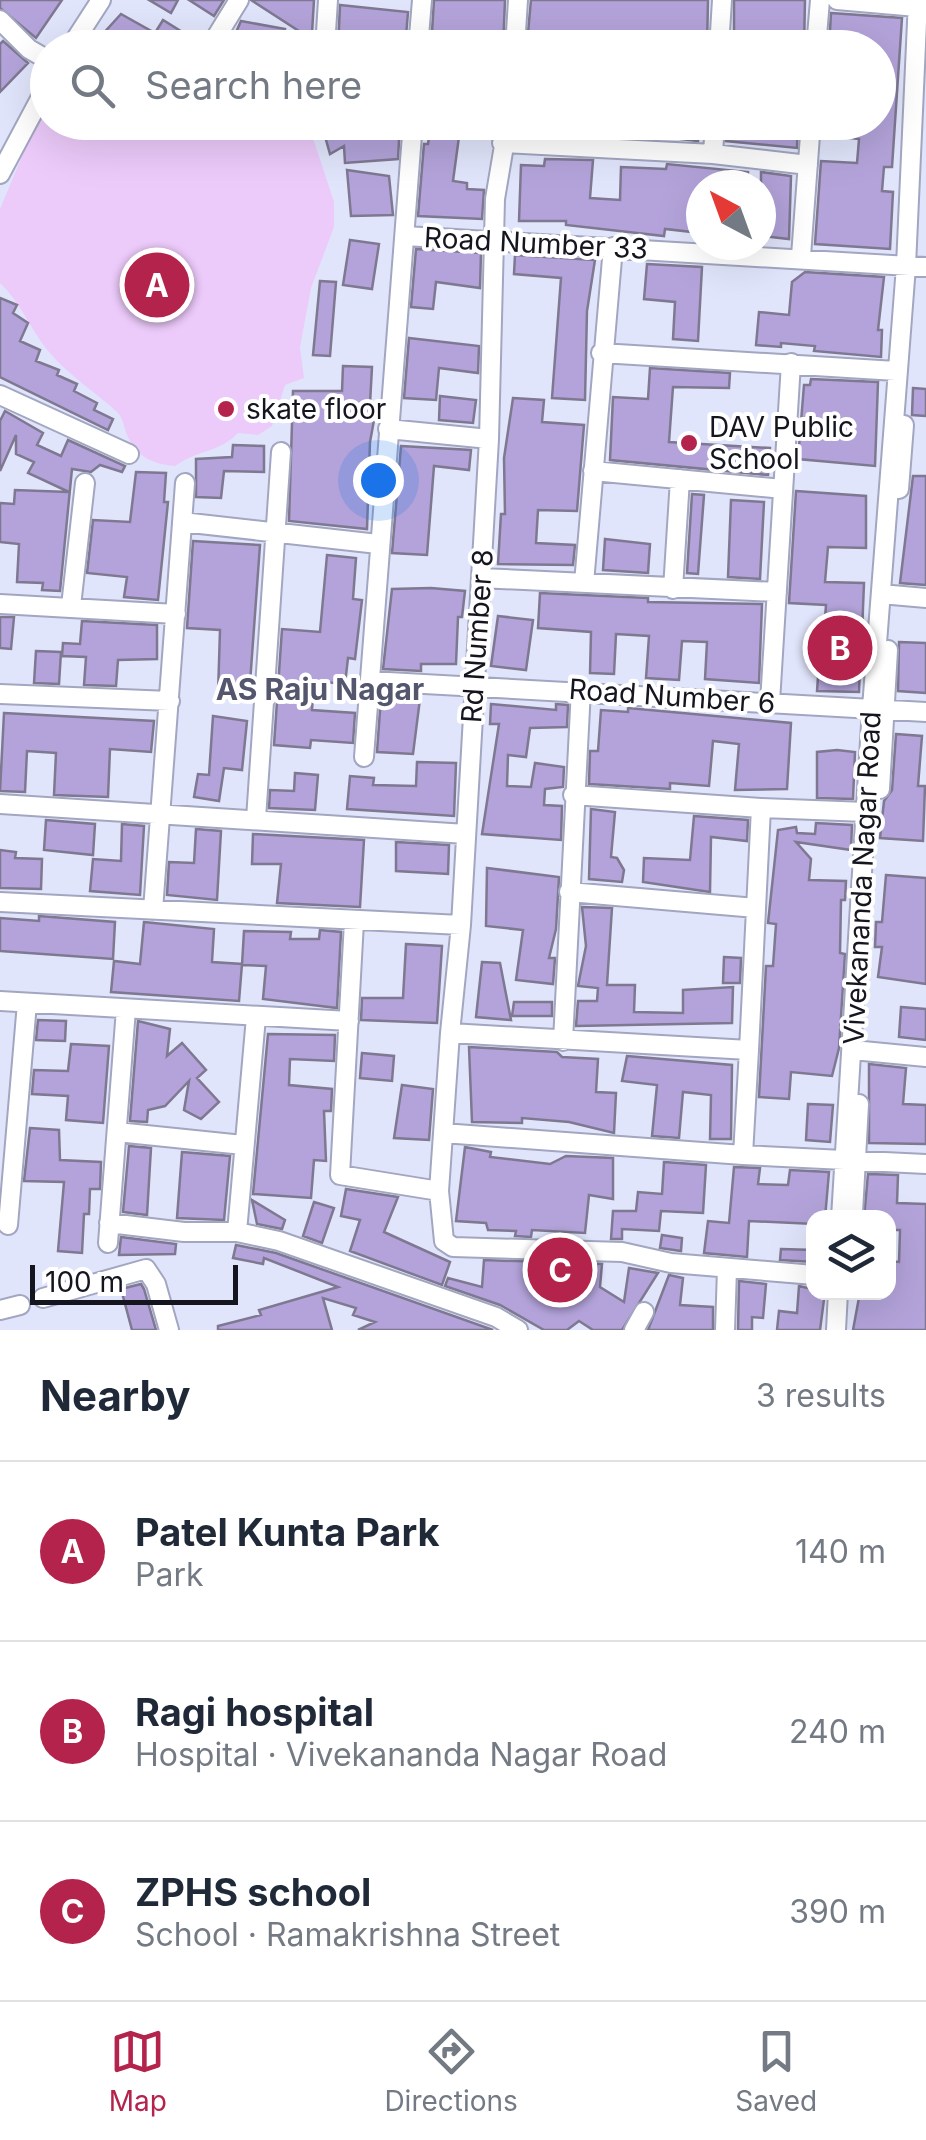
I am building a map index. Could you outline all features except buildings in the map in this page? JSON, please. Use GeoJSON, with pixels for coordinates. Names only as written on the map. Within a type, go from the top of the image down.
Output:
{"type":"FeatureCollection","features":[{"type":"Feature","properties":{"kind":"street"},"geometry":{"type":"LineString","coordinates":[[82,30],[101,0]]}},
{"type":"Feature","properties":{"kind":"street"},"geometry":{"type":"LineString","coordinates":[[220,30],[239,0]]}},
{"type":"Feature","properties":{"kind":"street"},"geometry":{"type":"LineString","coordinates":[[326,30],[328,0]]}},
{"type":"Feature","properties":{"kind":"street"},"geometry":{"type":"LineString","coordinates":[[420,30],[422,0]]}},
{"type":"Feature","properties":{"kind":"street"},"geometry":{"type":"LineString","coordinates":[[516,30],[518,0]]}},
{"type":"Feature","properties":{"kind":"street"},"geometry":{"type":"LineString","coordinates":[[721,30],[722,0]]}},
{"type":"Feature","properties":{"kind":"street"},"geometry":{"type":"LineString","coordinates":[[818,30],[820,0]]}},
{"type":"Feature","properties":{"kind":"street"},"geometry":{"type":"LineString","coordinates":[[837,0],[918,4]]}},
{"type":"Feature","properties":{"kind":"street","name":"Vivekananda Nagar Road"},"geometry":{"type":"LineString","coordinates":[[842,1210],[863,1051],[896,371],[916,267],[918,4]]}},
{"type":"Feature","properties":{"kind":"street"},"geometry":{"type":"LineString","coordinates":[[0,20],[30,50]]}},
{"type":"Feature","properties":{"kind":"street","name":"Vivekananda Nagar Road"},"geometry":{"type":"LineString","coordinates":[[852,1210],[849,1158],[866,812],[892,595],[923,170],[926,70]]}},
{"type":"Feature","properties":{"kind":"street"},"geometry":{"type":"LineString","coordinates":[[1,170],[30,117]]}},
{"type":"Feature","properties":{"kind":"street"},"geometry":{"type":"LineString","coordinates":[[364,758],[412,140]]}},
{"type":"Feature","properties":{"kind":"street","name":"Rd Number 8"},"geometry":{"type":"LineString","coordinates":[[503,140],[461,925],[438,1191],[440,1228],[444,1241],[453,1246],[622,1252],[727,1269]]}},
{"type":"Feature","properties":{"kind":"street"},"geometry":{"type":"LineString","coordinates":[[714,140],[714,154]]}},
{"type":"Feature","properties":{"kind":"street"},"geometry":{"type":"LineString","coordinates":[[802,256],[810,140]]}},
{"type":"Feature","properties":{"kind":"street"},"geometry":{"type":"LineString","coordinates":[[502,143],[714,154],[808,165]]}},
{"type":"Feature","properties":{"kind":"street","name":"Road Number 33"},"geometry":{"type":"LineString","coordinates":[[405,236],[802,256],[916,267]]}},
{"type":"Feature","properties":{"kind":"street"},"geometry":{"type":"LineString","coordinates":[[584,584],[613,247]]}},
{"type":"Feature","properties":{"kind":"street"},"geometry":{"type":"LineString","coordinates":[[601,353],[896,371]]}},
{"type":"Feature","properties":{"kind":"street"},"geometry":{"type":"LineString","coordinates":[[770,702],[791,363]]}},
{"type":"Feature","properties":{"kind":"street"},"geometry":{"type":"LineString","coordinates":[[0,396],[129,454]]}},
{"type":"Feature","properties":{"kind":"street"},"geometry":{"type":"LineString","coordinates":[[388,429],[488,438]]}},
{"type":"Feature","properties":{"kind":"street"},"geometry":{"type":"LineString","coordinates":[[256,820],[281,452]]}},
{"type":"Feature","properties":{"kind":"street"},"geometry":{"type":"LineString","coordinates":[[593,471],[783,489]]}},
{"type":"Feature","properties":{"kind":"street"},"geometry":{"type":"LineString","coordinates":[[673,589],[680,480]]}},
{"type":"Feature","properties":{"kind":"street"},"geometry":{"type":"LineString","coordinates":[[70,606],[85,483]]}},
{"type":"Feature","properties":{"kind":"street"},"geometry":{"type":"LineString","coordinates":[[153,910],[185,483]]}},
{"type":"Feature","properties":{"kind":"street"},"geometry":{"type":"LineString","coordinates":[[182,522],[378,544]]}},
{"type":"Feature","properties":{"kind":"street"},"geometry":{"type":"LineString","coordinates":[[481,578],[777,592]]}},
{"type":"Feature","properties":{"kind":"street"},"geometry":{"type":"LineString","coordinates":[[892,595],[926,598]]}},
{"type":"Feature","properties":{"kind":"street"},"geometry":{"type":"LineString","coordinates":[[0,604],[176,614]]}},
{"type":"Feature","properties":{"kind":"street","name":"Road Number 6"},"geometry":{"type":"LineString","coordinates":[[370,680],[926,712]]}},
{"type":"Feature","properties":{"kind":"street"},"geometry":{"type":"LineString","coordinates":[[563,1041],[581,690]]}},
{"type":"Feature","properties":{"kind":"street"},"geometry":{"type":"LineString","coordinates":[[0,694],[170,701]]}},
{"type":"Feature","properties":{"kind":"street"},"geometry":{"type":"LineString","coordinates":[[573,796],[866,812]]}},
{"type":"Feature","properties":{"kind":"street"},"geometry":{"type":"LineString","coordinates":[[0,804],[466,834]]}},
{"type":"Feature","properties":{"kind":"street"},"geometry":{"type":"LineString","coordinates":[[744,1155],[762,808]]}},
{"type":"Feature","properties":{"kind":"street"},"geometry":{"type":"LineString","coordinates":[[569,892],[756,908]]}},
{"type":"Feature","properties":{"kind":"street"},"geometry":{"type":"LineString","coordinates":[[0,902],[461,925]]}},
{"type":"Feature","properties":{"kind":"street"},"geometry":{"type":"LineString","coordinates":[[354,922],[340,1175],[438,1191]]}},
{"type":"Feature","properties":{"kind":"street"},"geometry":{"type":"LineString","coordinates":[[0,1001],[349,1020]]}},
{"type":"Feature","properties":{"kind":"street"},"geometry":{"type":"LineString","coordinates":[[8,1225],[26,1002]]}},
{"type":"Feature","properties":{"kind":"street"},"geometry":{"type":"LineString","coordinates":[[108,1243],[126,1009]]}},
{"type":"Feature","properties":{"kind":"street"},"geometry":{"type":"LineString","coordinates":[[237,1232],[256,1016]]}},
{"type":"Feature","properties":{"kind":"street"},"geometry":{"type":"LineString","coordinates":[[450,1032],[749,1050]]}},
{"type":"Feature","properties":{"kind":"street"},"geometry":{"type":"LineString","coordinates":[[863,1051],[926,1057]]}},
{"type":"Feature","properties":{"kind":"street"},"geometry":{"type":"LineString","coordinates":[[117,1132],[244,1144]]}},
{"type":"Feature","properties":{"kind":"street"},"geometry":{"type":"LineString","coordinates":[[443,1133],[926,1164]]}},
{"type":"Feature","properties":{"kind":"street"},"geometry":{"type":"LineString","coordinates":[[109,1223],[184,1232],[237,1232],[311,1252],[496,1317],[518,1330]]}},
{"type":"Feature","properties":{"kind":"street"},"geometry":{"type":"LineString","coordinates":[[725,1330],[727,1269],[806,1274]]}},
{"type":"Feature","properties":{"kind":"street"},"geometry":{"type":"LineString","coordinates":[[43,1298],[146,1270],[152,1276],[169,1330]]}},
{"type":"Feature","properties":{"kind":"street"},"geometry":{"type":"LineString","coordinates":[[836,1330],[838,1300]]}},
{"type":"Feature","properties":{"kind":"street"},"geometry":{"type":"LineString","coordinates":[[847,1330],[849,1300]]}},
{"type":"Feature","properties":{"kind":"street"},"geometry":{"type":"LineString","coordinates":[[0,1310],[20,1305]]}},
{"type":"Feature","properties":{"kind":"street"},"geometry":{"type":"LineString","coordinates":[[634,1330],[644,1312]]}},
{"type":"Feature","properties":{"kind":"shaded area"},"geometry":{"type":"Polygon","coordinates":[[[30,137],[314,140],[334,202],[334,227],[311,288],[300,347],[304,378],[285,385],[272,426],[258,435],[238,433],[175,466],[141,454],[131,443],[118,413],[49,352],[0,283],[0,209],[30,137]]]}},
{"type":"Feature","properties":{"kind":"place","name":"Patel Kunta Park"},"geometry":{"type":"Point","coordinates":[157,285]}},
{"type":"Feature","properties":{"kind":"place","name":"skate floor"},"geometry":{"type":"Point","coordinates":[226,409]}},
{"type":"Feature","properties":{"kind":"place","name":"DAV Public School"},"geometry":{"type":"Point","coordinates":[689,443]}},
{"type":"Feature","properties":{"kind":"place","name":"Ragi hospital"},"geometry":{"type":"Point","coordinates":[840,648]}},
{"type":"Feature","properties":{"kind":"place","name":"ZPHS school"},"geometry":{"type":"Point","coordinates":[560,1270]}},
{"type":"Feature","properties":{"kind":"district","name":"AS Raju Nagar"},"geometry":{"type":"Point","coordinates":[320,690]}}]}
